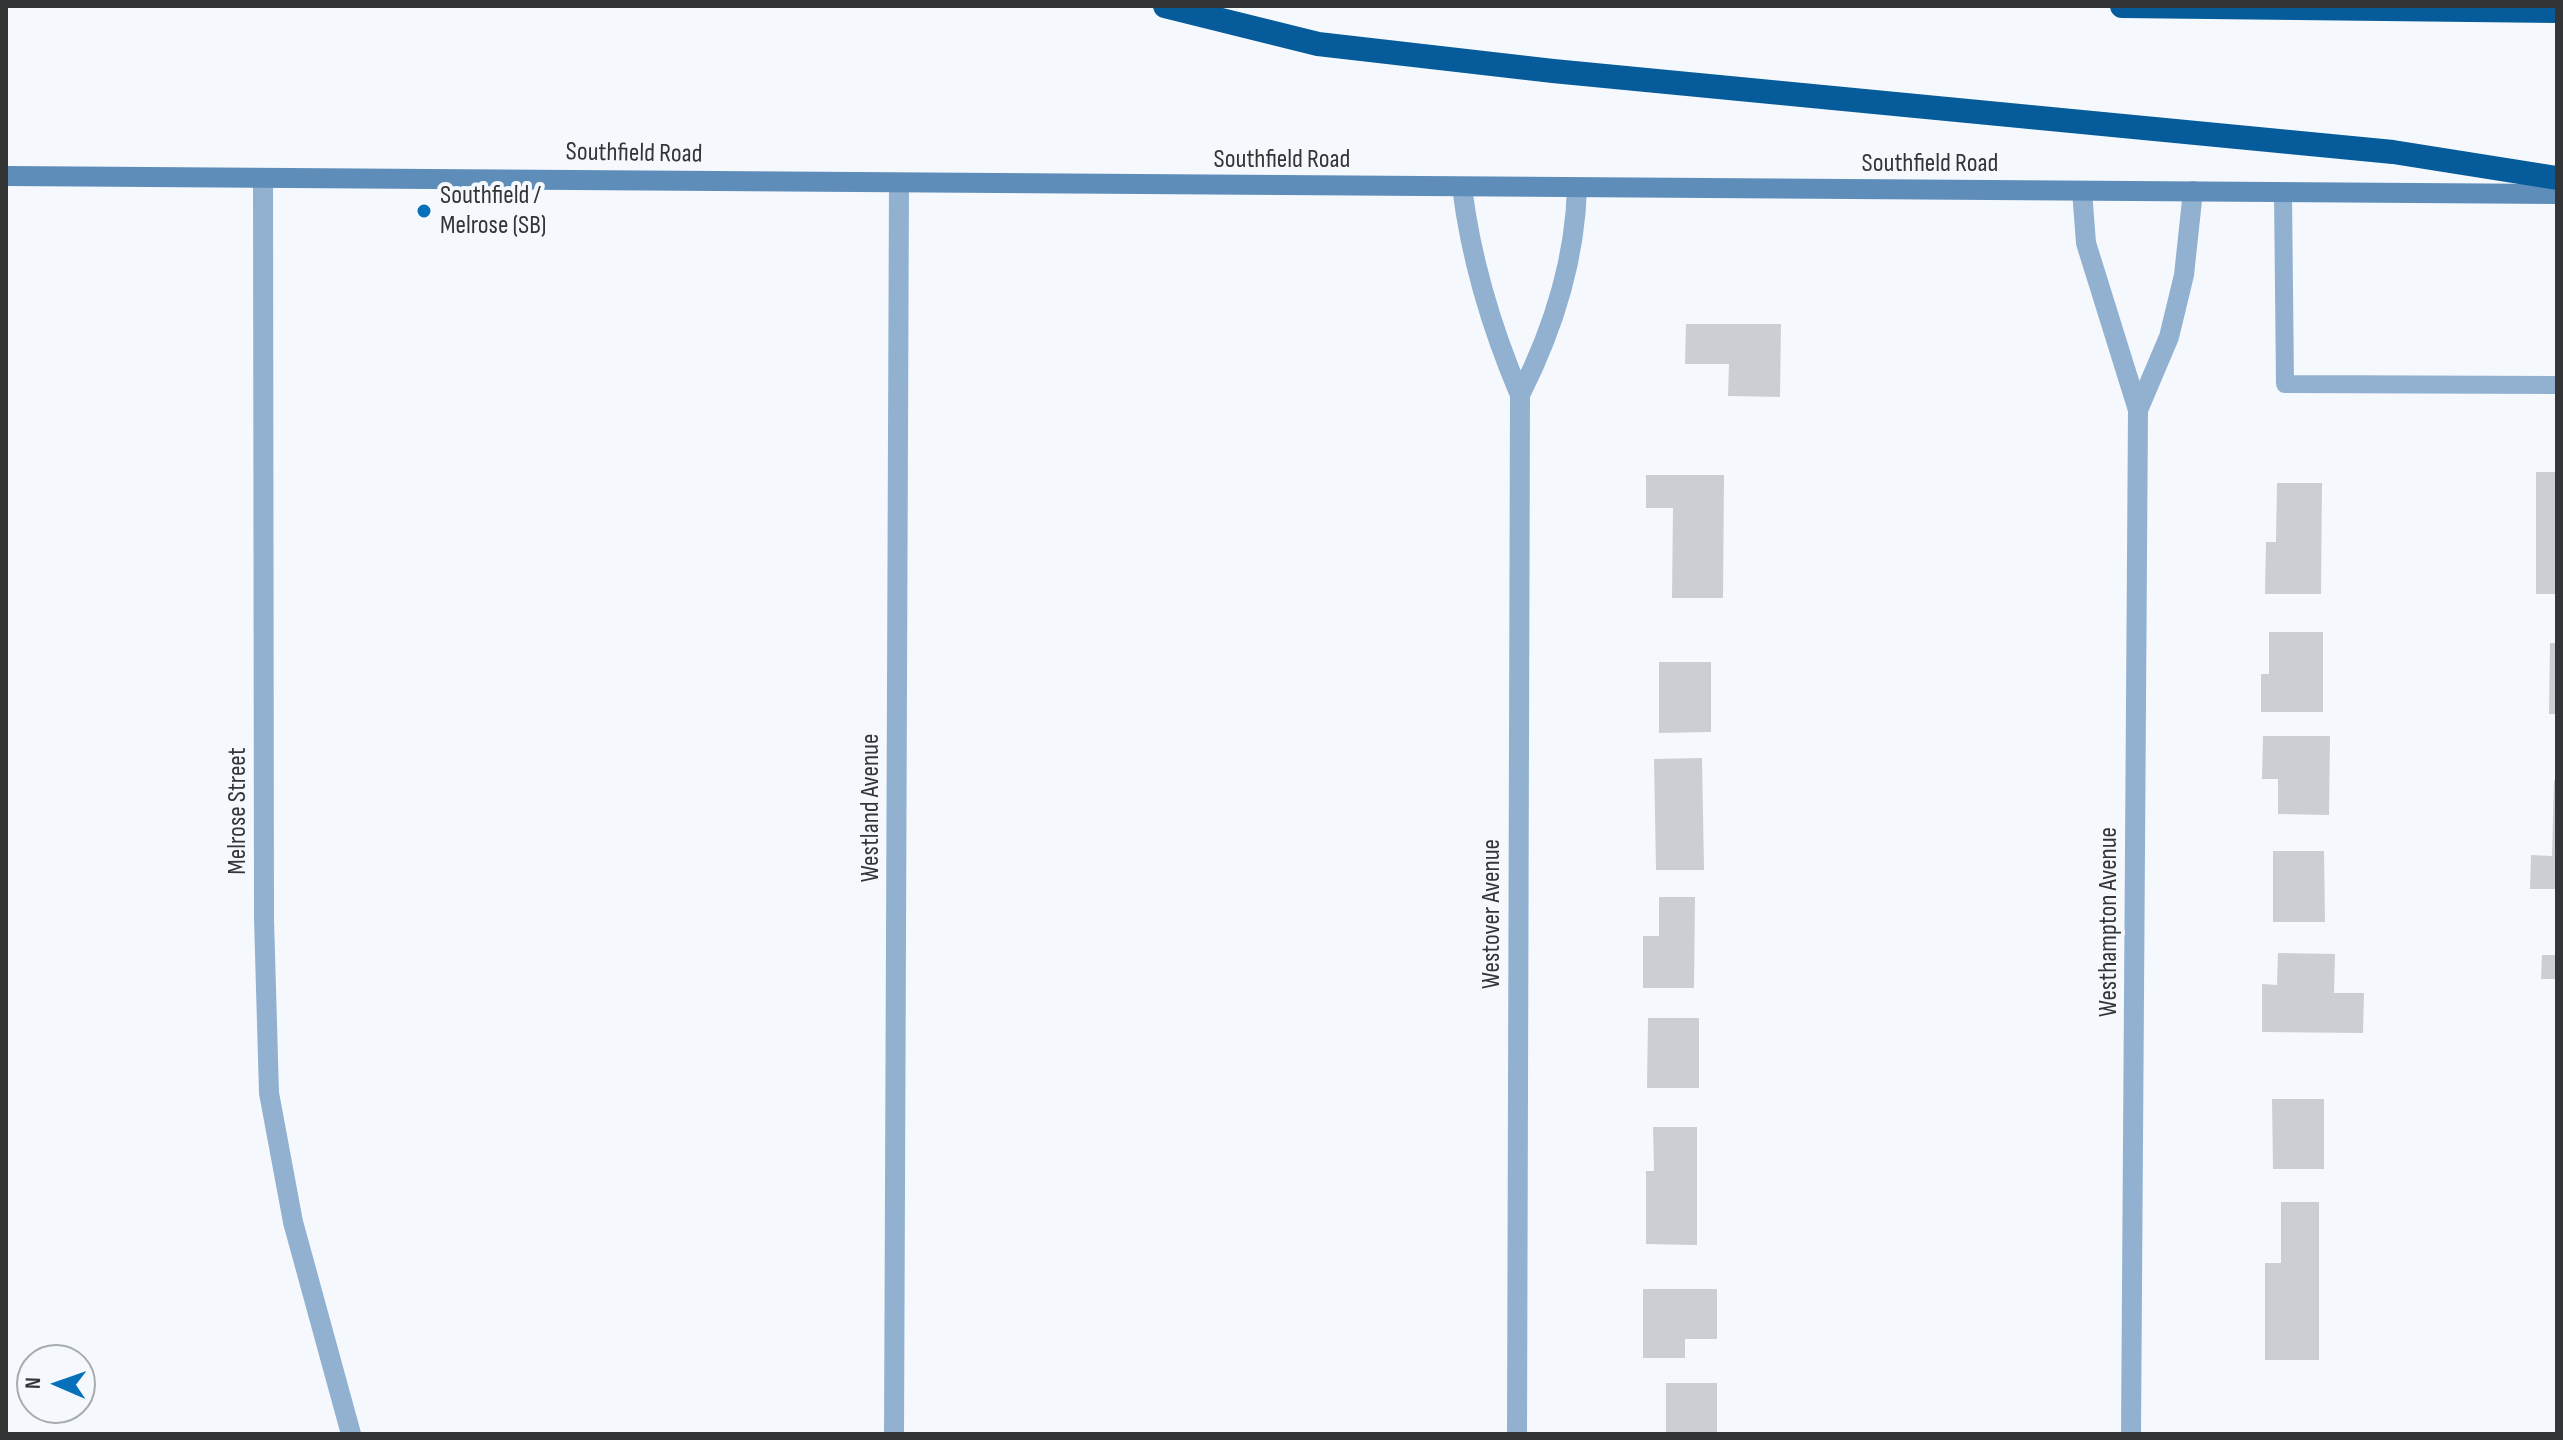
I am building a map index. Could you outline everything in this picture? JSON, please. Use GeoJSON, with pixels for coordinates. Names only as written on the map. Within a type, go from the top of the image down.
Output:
{"type":"FeatureCollection","features":[{"type":"Feature","properties":{"kind":"highway"},"geometry":{"type":"LineString","coordinates":[[1165,6],[1318,44],[1569,72],[2393,152],[2557,178]]}},
{"type":"Feature","properties":{"kind":"highway"},"geometry":{"type":"LineString","coordinates":[[2122,6],[2557,11]]}},
{"type":"Feature","properties":{"kind":"main road","name":"Southfield Road"},"geometry":{"type":"LineString","coordinates":[[6,176],[2557,194]]}},
{"type":"Feature","properties":{"kind":"street","name":"Melrose Street"},"geometry":{"type":"LineString","coordinates":[[263,178],[264,934],[269,1093],[293,1222],[337,1373],[351,1434]]}},
{"type":"Feature","properties":{"kind":"street","name":"Westland Avenue"},"geometry":{"type":"LineString","coordinates":[[894,1434],[899,183]]}},
{"type":"Feature","properties":{"kind":"street","name":"Westover Avenue"},"geometry":{"type":"LineString","coordinates":[[1462,187],[1468,235],[1492,330],[1520,395],[1517,1434]]}},
{"type":"Feature","properties":{"kind":"street","name":"Westover Avenue"},"geometry":{"type":"LineString","coordinates":[[1520,395],[1548,339],[1575,236],[1577,188]]}},
{"type":"Feature","properties":{"kind":"street","name":"Westhampton Avenue"},"geometry":{"type":"LineString","coordinates":[[2082,191],[2086,243],[2138,410],[2131,1434]]}},
{"type":"Feature","properties":{"kind":"street","name":"Westhampton Avenue"},"geometry":{"type":"LineString","coordinates":[[2138,410],[2169,337],[2184,275],[2193,191]]}},
{"type":"Feature","properties":{"kind":"lane"},"geometry":{"type":"LineString","coordinates":[[2283,193],[2285,384],[2557,385]]}},
{"type":"Feature","properties":{"kind":"building"},"geometry":{"type":"Polygon","coordinates":[[[1686,324],[1781,324],[1780,397],[1728,396],[1729,364],[1685,364],[1686,324]]]}},
{"type":"Feature","properties":{"kind":"building"},"geometry":{"type":"Polygon","coordinates":[[[2536,472],[2557,472],[2557,594],[2536,594],[2536,472]]]}},
{"type":"Feature","properties":{"kind":"building"},"geometry":{"type":"Polygon","coordinates":[[[1646,475],[1724,475],[1723,598],[1672,598],[1673,508],[1646,508],[1646,475]]]}},
{"type":"Feature","properties":{"kind":"building"},"geometry":{"type":"Polygon","coordinates":[[[2277,483],[2322,483],[2321,594],[2265,594],[2266,542],[2276,542],[2277,483]]]}},
{"type":"Feature","properties":{"kind":"building"},"geometry":{"type":"Polygon","coordinates":[[[2269,632],[2323,632],[2323,712],[2261,712],[2261,674],[2269,674],[2269,632]]]}},
{"type":"Feature","properties":{"kind":"building"},"geometry":{"type":"Polygon","coordinates":[[[2550,643],[2557,643],[2557,714],[2549,714],[2550,643]]]}},
{"type":"Feature","properties":{"kind":"building"},"geometry":{"type":"Polygon","coordinates":[[[1659,662],[1711,662],[1711,732],[1659,733],[1659,662]]]}},
{"type":"Feature","properties":{"kind":"building"},"geometry":{"type":"Polygon","coordinates":[[[2263,736],[2330,736],[2329,815],[2278,814],[2278,779],[2262,779],[2263,736]]]}},
{"type":"Feature","properties":{"kind":"building"},"geometry":{"type":"Polygon","coordinates":[[[1702,758],[1704,870],[1656,870],[1654,759],[1702,758]]]}},
{"type":"Feature","properties":{"kind":"building"},"geometry":{"type":"Polygon","coordinates":[[[2554,780],[2557,780],[2557,889],[2530,889],[2531,855],[2552,856],[2554,780]]]}},
{"type":"Feature","properties":{"kind":"building"},"geometry":{"type":"Polygon","coordinates":[[[2273,851],[2324,851],[2325,922],[2273,922],[2273,851]]]}},
{"type":"Feature","properties":{"kind":"building"},"geometry":{"type":"Polygon","coordinates":[[[1659,897],[1695,897],[1694,988],[1643,988],[1643,936],[1659,936],[1659,897]]]}},
{"type":"Feature","properties":{"kind":"building"},"geometry":{"type":"Polygon","coordinates":[[[2278,953],[2335,954],[2334,993],[2364,993],[2363,1033],[2262,1032],[2262,984],[2277,985],[2278,953]]]}},
{"type":"Feature","properties":{"kind":"building"},"geometry":{"type":"Polygon","coordinates":[[[2542,955],[2557,955],[2557,979],[2541,979],[2542,955]]]}},
{"type":"Feature","properties":{"kind":"building"},"geometry":{"type":"Polygon","coordinates":[[[1648,1018],[1699,1018],[1699,1088],[1647,1088],[1648,1018]]]}},
{"type":"Feature","properties":{"kind":"building"},"geometry":{"type":"Polygon","coordinates":[[[2272,1099],[2324,1099],[2324,1169],[2273,1169],[2272,1099]]]}},
{"type":"Feature","properties":{"kind":"building"},"geometry":{"type":"Polygon","coordinates":[[[1653,1127],[1697,1127],[1697,1245],[1646,1244],[1646,1171],[1654,1171],[1653,1127]]]}},
{"type":"Feature","properties":{"kind":"building"},"geometry":{"type":"Polygon","coordinates":[[[2281,1202],[2319,1202],[2319,1360],[2265,1360],[2265,1263],[2281,1263],[2281,1202]]]}},
{"type":"Feature","properties":{"kind":"building"},"geometry":{"type":"Polygon","coordinates":[[[1643,1289],[1717,1289],[1717,1339],[1685,1339],[1685,1358],[1643,1358],[1643,1289]]]}},
{"type":"Feature","properties":{"kind":"building"},"geometry":{"type":"Polygon","coordinates":[[[1666,1383],[1717,1383],[1717,1434],[1666,1434],[1666,1383]]]}},
{"type":"Feature","properties":{"kind":"place","name":"Southfield / Melrose (SB)"},"geometry":{"type":"Point","coordinates":[424,211]}}]}
